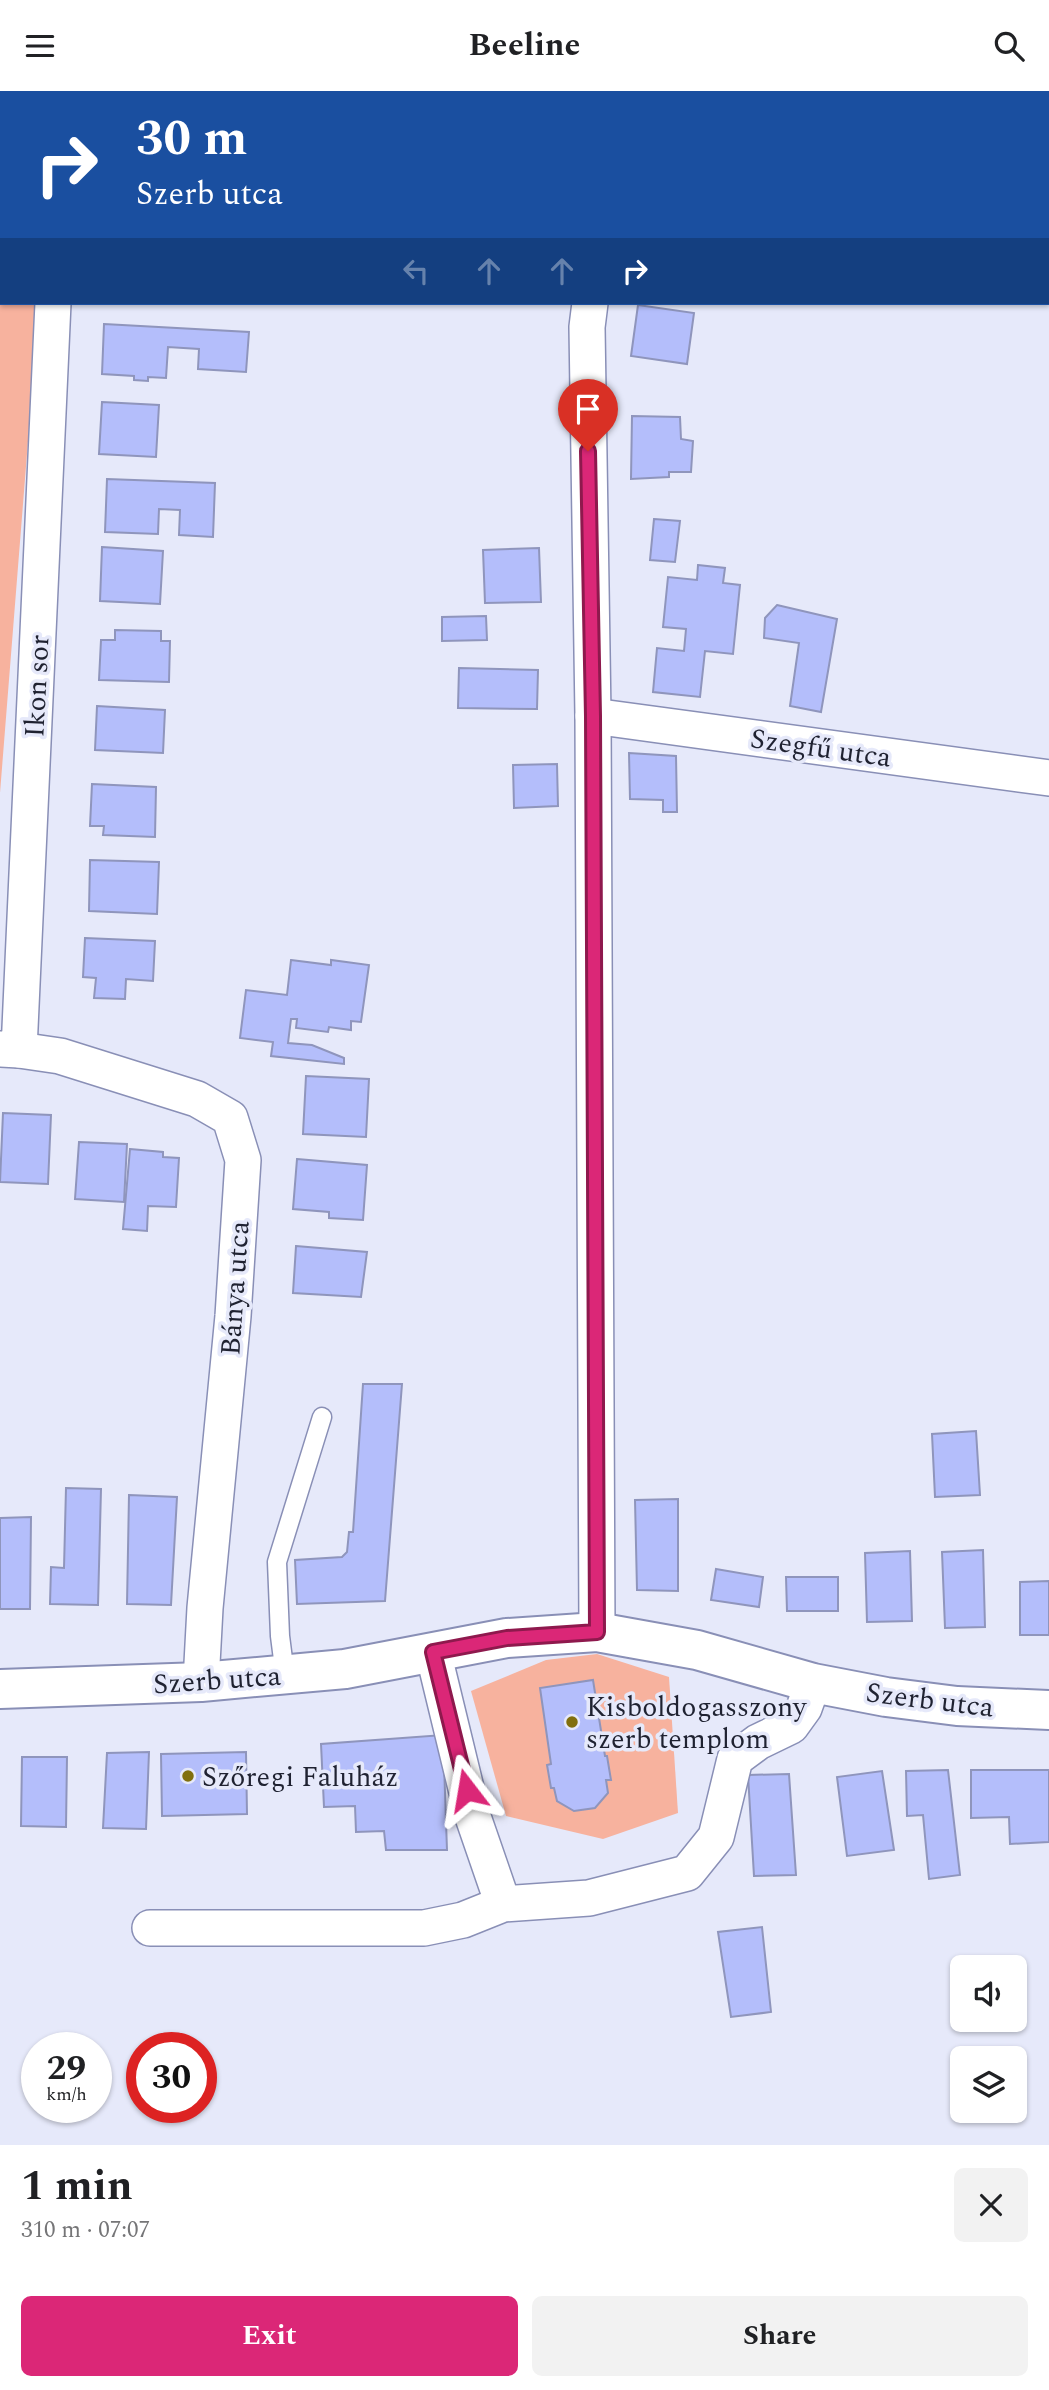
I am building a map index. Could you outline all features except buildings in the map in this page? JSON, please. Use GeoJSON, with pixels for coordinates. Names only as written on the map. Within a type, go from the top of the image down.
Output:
{"type":"FeatureCollection","features":[{"type":"Feature","properties":{"kind":"main road","name":"Szerb utca"},"geometry":{"type":"LineString","coordinates":[[0,1689],[201,1682],[285,1675],[345,1669],[507,1638],[597,1632],[697,1650],[813,1683],[886,1697],[957,1706],[1049,1710]]}},
{"type":"Feature","properties":{"kind":"street","name":"Ikon sor"},"geometry":{"type":"LineString","coordinates":[[10,1050],[53,305]]}},
{"type":"Feature","properties":{"kind":"street"},"geometry":{"type":"LineString","coordinates":[[590,305],[587,341],[593,716],[597,1632]]}},
{"type":"Feature","properties":{"kind":"street","name":"Szegfű utca"},"geometry":{"type":"LineString","coordinates":[[593,716],[1049,778]]}},
{"type":"Feature","properties":{"kind":"street","name":"Bánya utca"},"geometry":{"type":"LineString","coordinates":[[10,1050],[60,1056],[197,1099],[230,1118],[243,1160],[233,1316],[205,1608],[201,1682]]}},
{"type":"Feature","properties":{"kind":"street"},"geometry":{"type":"LineString","coordinates":[[433,1652],[473,1817],[503,1904]]}},
{"type":"Feature","properties":{"kind":"street"},"geometry":{"type":"LineString","coordinates":[[150,1927],[424,1928],[463,1920],[503,1904],[589,1898],[687,1873],[716,1837],[735,1759],[758,1742],[791,1725],[804,1708],[813,1683]]}},
{"type":"Feature","properties":{"kind":"lane"},"geometry":{"type":"LineString","coordinates":[[285,1675],[280,1636],[277,1562],[322,1417]]}},
{"type":"Feature","properties":{"kind":"shaded area"},"geometry":{"type":"Polygon","coordinates":[[[0,305],[39,305],[0,793],[0,305]]]}},
{"type":"Feature","properties":{"kind":"shaded area"},"geometry":{"type":"Polygon","coordinates":[[[597,1654],[669,1677],[678,1813],[603,1839],[506,1816],[471,1691],[546,1660],[597,1654]]]}},
{"type":"Feature","properties":{"kind":"place","name":"Kisboldogasszony szerb templom"},"geometry":{"type":"Point","coordinates":[572,1722]}},
{"type":"Feature","properties":{"kind":"place","name":"Szőregi Faluház"},"geometry":{"type":"Point","coordinates":[188,1776]}},
{"type":"Feature","properties":{"kind":"route"},"geometry":{"type":"LineString","coordinates":[[467,1790],[433,1652],[507,1638],[597,1632],[593,716],[588,451]]}}]}
